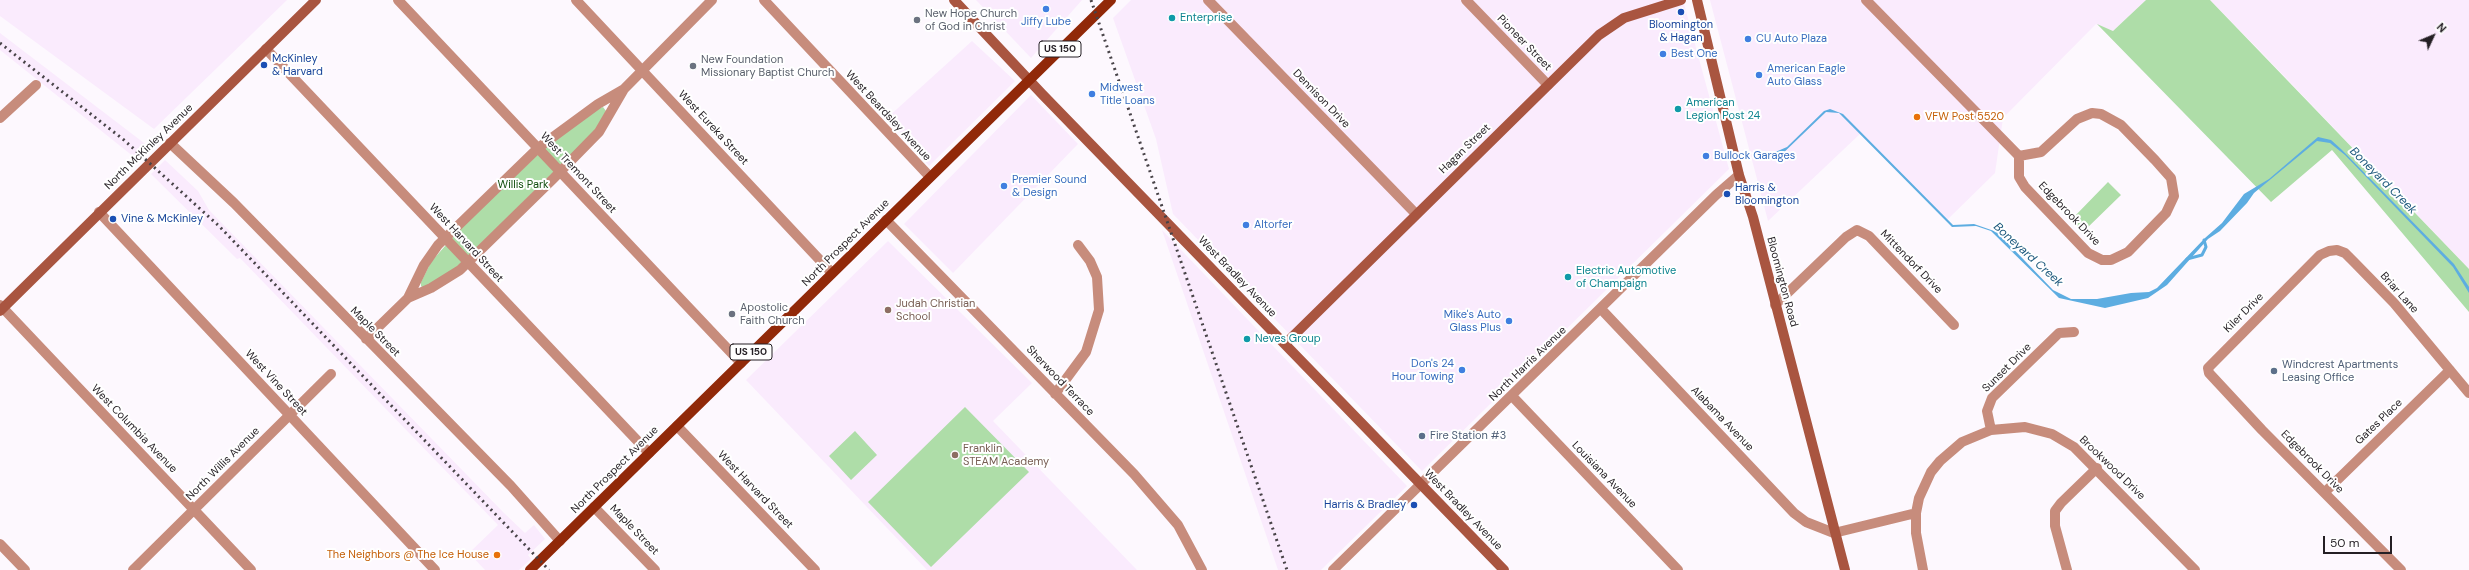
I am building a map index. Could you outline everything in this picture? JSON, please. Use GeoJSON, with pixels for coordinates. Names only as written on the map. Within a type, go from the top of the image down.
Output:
{"type":"FeatureCollection","features":[{"type":"Feature","properties":{"kind":"main road","name":"North McKinley Avenue"},"geometry":{"type":"LineString","coordinates":[[1,308],[316,0]]}},
{"type":"Feature","properties":{"kind":"main road","name":"West Bradley Avenue"},"geometry":{"type":"LineString","coordinates":[[954,0],[1029,80],[1504,570]]}},
{"type":"Feature","properties":{"kind":"main road","name":"North Prospect Avenue"},"geometry":{"type":"LineString","coordinates":[[530,570],[1111,0]]}},
{"type":"Feature","properties":{"kind":"main road","name":"Hagan Street"},"geometry":{"type":"LineString","coordinates":[[1285,344],[1599,35],[1616,22],[1681,0]]}},
{"type":"Feature","properties":{"kind":"main road","name":"Bloomington Road"},"geometry":{"type":"LineString","coordinates":[[1697,0],[1733,141],[1739,175],[1775,305],[1843,569]]}},
{"type":"Feature","properties":{"kind":"street","name":"West Tremont Street"},"geometry":{"type":"LineString","coordinates":[[398,0],[741,363]]}},
{"type":"Feature","properties":{"kind":"street","name":"West Eureka Street"},"geometry":{"type":"LineString","coordinates":[[576,0],[832,273]]}},
{"type":"Feature","properties":{"kind":"street"},"geometry":{"type":"LineString","coordinates":[[408,298],[431,288],[468,262],[560,172],[599,132],[624,89],[641,70],[712,0]]}},
{"type":"Feature","properties":{"kind":"street","name":"West Beardsley Avenue"},"geometry":{"type":"LineString","coordinates":[[764,0],[930,177]]}},
{"type":"Feature","properties":{"kind":"street","name":"Dennison Drive"},"geometry":{"type":"LineString","coordinates":[[1208,0],[1416,214]]}},
{"type":"Feature","properties":{"kind":"street","name":"Pioneer Street"},"geometry":{"type":"LineString","coordinates":[[1466,0],[1548,85]]}},
{"type":"Feature","properties":{"kind":"street"},"geometry":{"type":"LineString","coordinates":[[1866,0],[2019,156]]}},
{"type":"Feature","properties":{"kind":"street","name":"West Harvard Street"},"geometry":{"type":"LineString","coordinates":[[266,49],[649,453]]}},
{"type":"Feature","properties":{"kind":"street"},"geometry":{"type":"LineString","coordinates":[[0,118],[36,85]]}},
{"type":"Feature","properties":{"kind":"street"},"geometry":{"type":"LineString","coordinates":[[366,339],[408,298],[430,256],[446,238],[538,148],[598,104],[624,89]]}},
{"type":"Feature","properties":{"kind":"street","name":"Edgebrook Drive"},"geometry":{"type":"LineString","coordinates":[[2092,113],[2101,114],[2121,125],[2155,160],[2171,178],[2174,196],[2166,213],[2128,252],[2118,259],[2102,260],[2088,253],[2025,186],[2019,177],[2019,156],[2041,152],[2077,119],[2092,113]]}},
{"type":"Feature","properties":{"kind":"street","name":"Maple Street"},"geometry":{"type":"LineString","coordinates":[[170,143],[234,203],[511,486],[560,541]]}},
{"type":"Feature","properties":{"kind":"street","name":"North Harris Avenue"},"geometry":{"type":"LineString","coordinates":[[1338,568],[1421,484],[1716,195],[1739,175]]}},
{"type":"Feature","properties":{"kind":"street","name":"West Vine Street"},"geometry":{"type":"LineString","coordinates":[[99,212],[435,570]]}},
{"type":"Feature","properties":{"kind":"street","name":"Sherwood Terrace"},"geometry":{"type":"LineString","coordinates":[[886,220],[1134,474],[1178,525],[1202,570]]}},
{"type":"Feature","properties":{"kind":"street","name":"Mittendorf Drive"},"geometry":{"type":"LineString","coordinates":[[1775,305],[1846,237],[1857,230],[1869,236],[1954,325]]}},
{"type":"Feature","properties":{"kind":"street"},"geometry":{"type":"LineString","coordinates":[[1055,394],[1086,352],[1098,315],[1100,292],[1097,277],[1090,261],[1078,245]]}},
{"type":"Feature","properties":{"kind":"street","name":"Briar Lane"},"geometry":{"type":"LineString","coordinates":[[2300,275],[2320,255],[2329,250],[2337,250],[2345,253],[2394,303],[2469,393]]}},
{"type":"Feature","properties":{"kind":"street","name":"Kiler Drive"},"geometry":{"type":"LineString","coordinates":[[2208,369],[2232,342],[2300,275]]}},
{"type":"Feature","properties":{"kind":"street","name":"West Columbia Avenue"},"geometry":{"type":"LineString","coordinates":[[1,308],[251,570]]}},
{"type":"Feature","properties":{"kind":"street","name":"Alabama Avenue"},"geometry":{"type":"LineString","coordinates":[[1601,309],[1794,513],[1815,527],[1834,533]]}},
{"type":"Feature","properties":{"kind":"street","name":"Sunset Drive"},"geometry":{"type":"LineString","coordinates":[[1991,430],[1987,411],[1992,398],[2059,333],[2074,332]]}},
{"type":"Feature","properties":{"kind":"street","name":"Edgebrook Drive"},"geometry":{"type":"LineString","coordinates":[[2208,369],[2232,398],[2401,570]]}},
{"type":"Feature","properties":{"kind":"street","name":"Gates Place"},"geometry":{"type":"LineString","coordinates":[[2325,492],[2450,370]]}},
{"type":"Feature","properties":{"kind":"street","name":"North Willis Avenue"},"geometry":{"type":"LineString","coordinates":[[133,570],[331,374]]}},
{"type":"Feature","properties":{"kind":"street","name":"Louisiana Avenue"},"geometry":{"type":"LineString","coordinates":[[1512,396],[1678,570]]}},
{"type":"Feature","properties":{"kind":"street","name":"West Harvard Street"},"geometry":{"type":"LineString","coordinates":[[677,426],[815,570]]}},
{"type":"Feature","properties":{"kind":"street","name":"Brookwood Drive"},"geometry":{"type":"LineString","coordinates":[[1991,430],[2025,427],[2052,434],[2074,447],[2097,468],[2195,570]]}},
{"type":"Feature","properties":{"kind":"street"},"geometry":{"type":"LineString","coordinates":[[1923,570],[1916,533],[1916,513],[1924,484],[1940,461],[1962,442],[1991,430]]}},
{"type":"Feature","properties":{"kind":"street"},"geometry":{"type":"LineString","coordinates":[[2067,570],[2055,526],[2055,511],[2061,503],[2097,468]]}},
{"type":"Feature","properties":{"kind":"street","name":"Maple Street"},"geometry":{"type":"LineString","coordinates":[[594,507],[655,570]]}},
{"type":"Feature","properties":{"kind":"street"},"geometry":{"type":"LineString","coordinates":[[1834,533],[1916,513]]}},
{"type":"Feature","properties":{"kind":"street"},"geometry":{"type":"LineString","coordinates":[[0,544],[25,570]]}},
{"type":"Feature","properties":{"kind":"shaded area"},"geometry":{"type":"Polygon","coordinates":[[[0,0],[287,0],[154,129],[0,16],[0,0]]]}},
{"type":"Feature","properties":{"kind":"shaded area"},"geometry":{"type":"Polygon","coordinates":[[[976,0],[1082,0],[1031,58],[976,0]]]}},
{"type":"Feature","properties":{"kind":"shaded area"},"geometry":{"type":"Polygon","coordinates":[[[1131,0],[1683,0],[1729,169],[1422,471],[1173,214],[1156,139],[1113,18],[1131,0]]]}},
{"type":"Feature","properties":{"kind":"shaded area"},"geometry":{"type":"Polygon","coordinates":[[[1710,0],[2146,0],[2113,31],[2096,24],[2003,118],[1995,173],[1946,221],[1861,133],[1768,221],[1710,0]]]}},
{"type":"Feature","properties":{"kind":"shaded area"},"geometry":{"type":"Polygon","coordinates":[[[2210,0],[2469,0],[2469,269],[2260,51],[2210,0]]]}},
{"type":"Feature","properties":{"kind":"shaded area"},"geometry":{"type":"Polygon","coordinates":[[[0,33],[144,143],[150,150],[139,161],[0,50],[0,33]]]}},
{"type":"Feature","properties":{"kind":"shaded area"},"geometry":{"type":"Polygon","coordinates":[[[972,41],[1015,81],[929,166],[887,118],[972,41]]]}},
{"type":"Feature","properties":{"kind":"shaded area"},"geometry":{"type":"Polygon","coordinates":[[[1031,95],[1078,144],[953,273],[904,224],[1031,95]]]}},
{"type":"Feature","properties":{"kind":"shaded area"},"geometry":{"type":"Polygon","coordinates":[[[165,160],[198,191],[209,210],[504,513],[525,533],[534,525],[545,539],[528,555],[531,559],[519,570],[485,570],[469,553],[498,525],[240,258],[237,259],[151,174],[165,160]]]}},
{"type":"Feature","properties":{"kind":"shaded area"},"geometry":{"type":"Polygon","coordinates":[[[1162,230],[1407,486],[1321,570],[1278,570],[1162,230]]]}},
{"type":"Feature","properties":{"kind":"shaded area"},"geometry":{"type":"Polygon","coordinates":[[[888,241],[1032,383],[993,421],[1137,570],[927,570],[746,380],[888,241]]]}},
{"type":"Feature","properties":{"kind":"green space"},"geometry":{"type":"Polygon","coordinates":[[[2146,0],[2210,0],[2469,269],[2469,312],[2332,150],[2271,202],[2097,24],[2113,31],[2146,0]]]}},
{"type":"Feature","properties":{"kind":"green space","name":"Willis Park"},"geometry":{"type":"Polygon","coordinates":[[[603,107],[606,111],[596,129],[455,269],[423,288],[421,286],[421,282],[431,262],[460,229],[555,138],[597,109],[603,107]]]}},
{"type":"Feature","properties":{"kind":"green space"},"geometry":{"type":"Polygon","coordinates":[[[2108,182],[2121,195],[2083,232],[2071,220],[2108,182]]]}},
{"type":"Feature","properties":{"kind":"green space"},"geometry":{"type":"Polygon","coordinates":[[[965,407],[1029,472],[931,567],[868,502],[965,407]]]}},
{"type":"Feature","properties":{"kind":"green space"},"geometry":{"type":"Polygon","coordinates":[[[855,431],[877,455],[851,480],[829,456],[855,431]]]}},
{"type":"Feature","properties":{"kind":"water"},"geometry":{"type":"Polygon","coordinates":[[[1830,109],[1843,114],[1953,225],[1974,224],[1997,232],[2053,290],[2071,299],[2097,299],[2131,293],[2149,292],[2157,288],[2205,238],[2222,223],[2244,194],[2269,179],[2318,137],[2331,140],[2341,149],[2454,264],[2469,287],[2469,293],[2453,267],[2345,155],[2330,143],[2317,141],[2254,193],[2247,203],[2220,231],[2208,239],[2167,285],[2148,298],[2105,308],[2059,298],[1991,231],[1976,226],[1952,227],[1839,113],[1826,112],[1778,158],[1767,160],[1773,153],[1787,147],[1824,111],[1830,109]]]}},
{"type":"Feature","properties":{"kind":"waterway","name":"Boneyard Creek"},"geometry":{"type":"LineString","coordinates":[[2187,259],[2202,255],[2206,247],[2204,240]]}},
{"type":"Feature","properties":{"kind":"railway"},"geometry":{"type":"LineString","coordinates":[[1091,0],[1287,570]]}},
{"type":"Feature","properties":{"kind":"railway"},"geometry":{"type":"LineString","coordinates":[[0,43],[124,140],[219,226],[549,570]]}},
{"type":"Feature","properties":{"kind":"place","name":"Jiffy Lube"},"geometry":{"type":"Point","coordinates":[1046,9]}},
{"type":"Feature","properties":{"kind":"place","name":"Bloomington & Hagan"},"geometry":{"type":"Point","coordinates":[1681,12]}},
{"type":"Feature","properties":{"kind":"place","name":"Enterprise"},"geometry":{"type":"Point","coordinates":[1172,18]}},
{"type":"Feature","properties":{"kind":"place","name":"New Hope Church of God in Christ"},"geometry":{"type":"Point","coordinates":[917,20]}},
{"type":"Feature","properties":{"kind":"place","name":"CU Auto Plaza"},"geometry":{"type":"Point","coordinates":[1748,39]}},
{"type":"Feature","properties":{"kind":"place","name":"Best One"},"geometry":{"type":"Point","coordinates":[1663,54]}},
{"type":"Feature","properties":{"kind":"place","name":"McKinley & Harvard"},"geometry":{"type":"Point","coordinates":[264,65]}},
{"type":"Feature","properties":{"kind":"place","name":"New Foundation Missionary Baptist Church"},"geometry":{"type":"Point","coordinates":[693,66]}},
{"type":"Feature","properties":{"kind":"place","name":"American Eagle Auto Glass"},"geometry":{"type":"Point","coordinates":[1759,75]}},
{"type":"Feature","properties":{"kind":"place","name":"Midwest Title Loans"},"geometry":{"type":"Point","coordinates":[1092,94]}},
{"type":"Feature","properties":{"kind":"place","name":"American Legion Post 24"},"geometry":{"type":"Point","coordinates":[1678,109]}},
{"type":"Feature","properties":{"kind":"place","name":"VFW Post 5520"},"geometry":{"type":"Point","coordinates":[1917,117]}},
{"type":"Feature","properties":{"kind":"place","name":"Bullock Garages"},"geometry":{"type":"Point","coordinates":[1706,156]}},
{"type":"Feature","properties":{"kind":"place","name":"Premier Sound & Design"},"geometry":{"type":"Point","coordinates":[1004,186]}},
{"type":"Feature","properties":{"kind":"place","name":"Harris & Bloomington"},"geometry":{"type":"Point","coordinates":[1727,194]}},
{"type":"Feature","properties":{"kind":"place","name":"Vine & McKinley"},"geometry":{"type":"Point","coordinates":[113,219]}},
{"type":"Feature","properties":{"kind":"place","name":"Altorfer"},"geometry":{"type":"Point","coordinates":[1246,225]}},
{"type":"Feature","properties":{"kind":"place","name":"Electric Automotive of Champaign"},"geometry":{"type":"Point","coordinates":[1568,277]}},
{"type":"Feature","properties":{"kind":"place","name":"Judah Christian School"},"geometry":{"type":"Point","coordinates":[888,310]}},
{"type":"Feature","properties":{"kind":"place","name":"Apostolic Faith Church"},"geometry":{"type":"Point","coordinates":[732,314]}},
{"type":"Feature","properties":{"kind":"place","name":"Mike's Auto Glass Plus"},"geometry":{"type":"Point","coordinates":[1509,321]}},
{"type":"Feature","properties":{"kind":"place","name":"Neves Group"},"geometry":{"type":"Point","coordinates":[1247,339]}},
{"type":"Feature","properties":{"kind":"place","name":"Don's 24 Hour Towing"},"geometry":{"type":"Point","coordinates":[1462,370]}},
{"type":"Feature","properties":{"kind":"place","name":"Windcrest Apartments Leasing Office"},"geometry":{"type":"Point","coordinates":[2274,371]}},
{"type":"Feature","properties":{"kind":"place","name":"Fire Station #3"},"geometry":{"type":"Point","coordinates":[1422,436]}},
{"type":"Feature","properties":{"kind":"place","name":"Franklin STEAM Academy"},"geometry":{"type":"Point","coordinates":[955,455]}},
{"type":"Feature","properties":{"kind":"place","name":"Harris & Bradley"},"geometry":{"type":"Point","coordinates":[1414,505]}},
{"type":"Feature","properties":{"kind":"place","name":"The Neighbors @ The Ice House"},"geometry":{"type":"Point","coordinates":[497,555]}}]}
